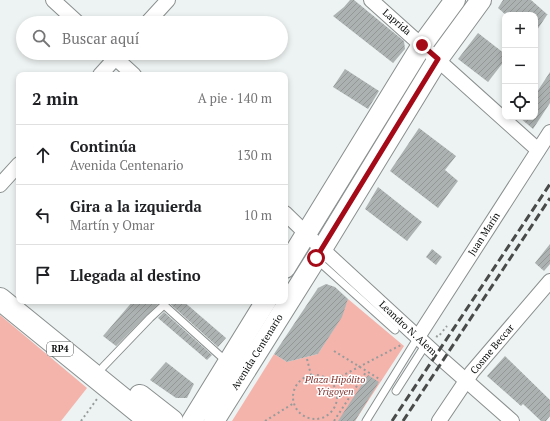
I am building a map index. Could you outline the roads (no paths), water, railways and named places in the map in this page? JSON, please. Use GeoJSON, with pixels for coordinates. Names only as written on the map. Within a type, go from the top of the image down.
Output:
{"type":"FeatureCollection","features":[{"type":"Feature","properties":{"kind":"main road"},"geometry":{"type":"LineString","coordinates":[[288,263],[422,45],[456,0]]}},
{"type":"Feature","properties":{"kind":"main road","name":"Avenida Centenario"},"geometry":{"type":"LineString","coordinates":[[288,303],[438,59],[481,0]]}},
{"type":"Feature","properties":{"kind":"main road"},"geometry":{"type":"LineString","coordinates":[[0,283],[16,296]]}},
{"type":"Feature","properties":{"kind":"main road","name":"RP4"},"geometry":{"type":"LineString","coordinates":[[0,299],[121,399],[150,421]]}},
{"type":"Feature","properties":{"kind":"main road","name":"RP4"},"geometry":{"type":"LineString","coordinates":[[26,304],[172,421]]}},
{"type":"Feature","properties":{"kind":"main road","name":"Avenida Centenario"},"geometry":{"type":"LineString","coordinates":[[192,421],[264,304]]}},
{"type":"Feature","properties":{"kind":"main road","name":"Avenida Centenario"},"geometry":{"type":"LineString","coordinates":[[214,421],[288,304]]}},
{"type":"Feature","properties":{"kind":"main road"},"geometry":{"type":"LineString","coordinates":[[121,399],[136,421]]}},
{"type":"Feature","properties":{"kind":"street"},"geometry":{"type":"LineString","coordinates":[[53,0],[70,16]]}},
{"type":"Feature","properties":{"kind":"street"},"geometry":{"type":"LineString","coordinates":[[153,16],[168,0]]}},
{"type":"Feature","properties":{"kind":"street","name":"Laprida"},"geometry":{"type":"LineString","coordinates":[[371,0],[538,150]]}},
{"type":"Feature","properties":{"kind":"street"},"geometry":{"type":"LineString","coordinates":[[102,72],[111,60]]}},
{"type":"Feature","properties":{"kind":"street"},"geometry":{"type":"LineString","coordinates":[[120,60],[131,72]]}},
{"type":"Feature","properties":{"kind":"street","name":"Juan Marín"},"geometry":{"type":"LineString","coordinates":[[422,340],[550,132]]}},
{"type":"Feature","properties":{"kind":"street"},"geometry":{"type":"LineString","coordinates":[[0,185],[16,167]]}},
{"type":"Feature","properties":{"kind":"street","name":"Leandro N. Alem"},"geometry":{"type":"LineString","coordinates":[[288,216],[306,233],[319,254],[422,340],[512,421]]}},
{"type":"Feature","properties":{"kind":"street","name":"Cosme Beccar"},"geometry":{"type":"LineString","coordinates":[[439,421],[466,380],[550,281]]}},
{"type":"Feature","properties":{"kind":"lane"},"geometry":{"type":"LineString","coordinates":[[319,254],[395,330]]}},
{"type":"Feature","properties":{"kind":"lane"},"geometry":{"type":"LineString","coordinates":[[103,367],[150,318],[164,306],[227,362]]}},
{"type":"Feature","properties":{"kind":"lane"},"geometry":{"type":"LineString","coordinates":[[366,421],[412,349],[422,340]]}},
{"type":"Feature","properties":{"kind":"lane"},"geometry":{"type":"LineString","coordinates":[[396,391],[422,340]]}},
{"type":"Feature","properties":{"kind":"railway"},"geometry":{"type":"LineString","coordinates":[[392,421],[550,184]]}},
{"type":"Feature","properties":{"kind":"railway"},"geometry":{"type":"LineString","coordinates":[[403,421],[550,198]]}},
{"type":"Feature","properties":{"kind":"park label","name":"Plaza Hipólito Yrigoyen"},"geometry":{"type":"Point","coordinates":[335,384]}}]}
